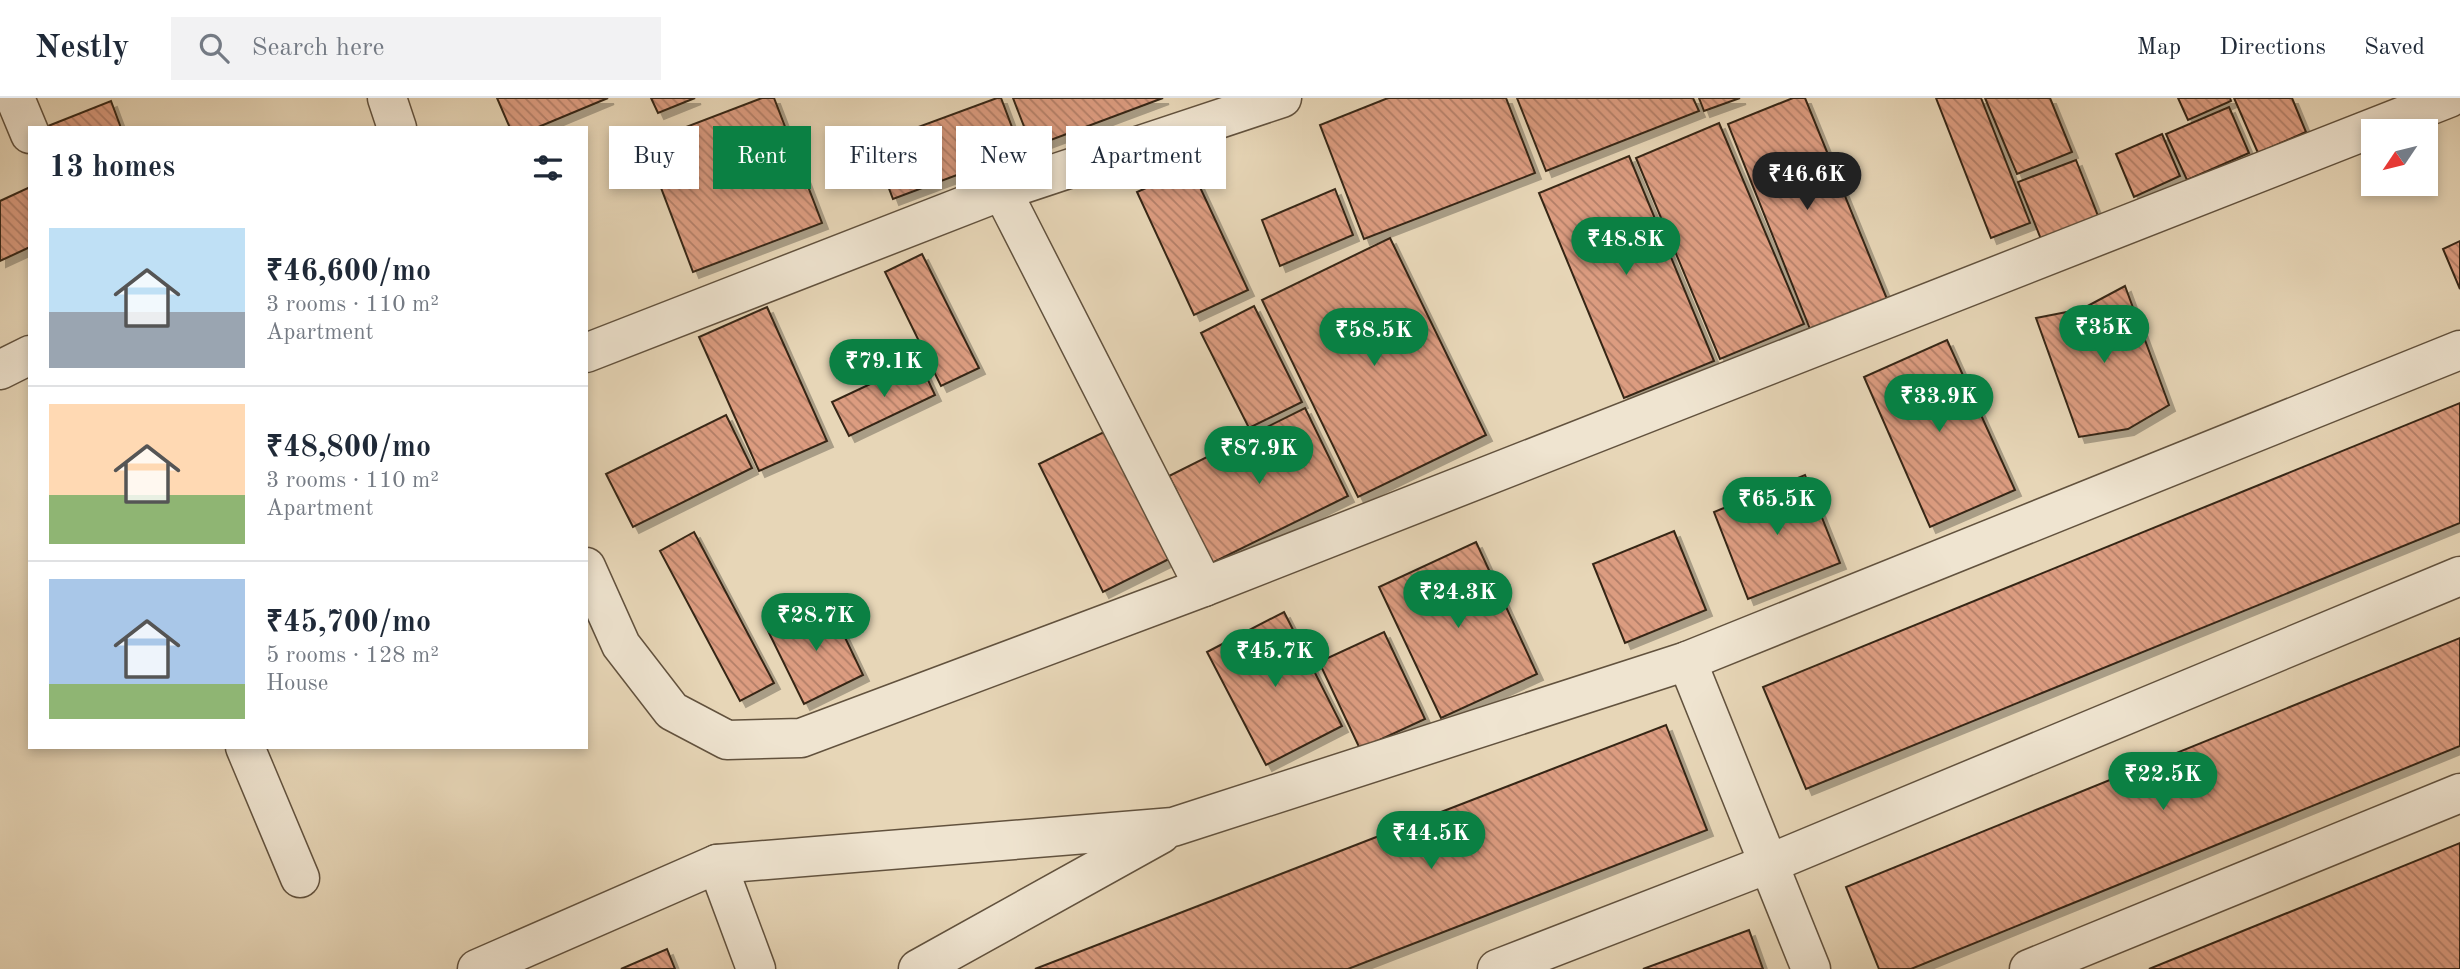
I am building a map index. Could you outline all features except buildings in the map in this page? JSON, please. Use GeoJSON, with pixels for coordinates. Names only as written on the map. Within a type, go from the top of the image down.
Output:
{"type":"FeatureCollection","features":[{"type":"Feature","properties":{"kind":"street"},"geometry":{"type":"LineString","coordinates":[[15,98],[28,129]]}},
{"type":"Feature","properties":{"kind":"street"},"geometry":{"type":"LineString","coordinates":[[387,98],[396,126]]}},
{"type":"Feature","properties":{"kind":"street"},"geometry":{"type":"LineString","coordinates":[[588,352],[1002,191],[1282,98]]}},
{"type":"Feature","properties":{"kind":"street"},"geometry":{"type":"LineString","coordinates":[[588,571],[621,645],[672,710],[727,740],[801,738],[1204,587],[2449,98]]}},
{"type":"Feature","properties":{"kind":"street"},"geometry":{"type":"LineString","coordinates":[[1002,191],[1204,587]]}},
{"type":"Feature","properties":{"kind":"street"},"geometry":{"type":"LineString","coordinates":[[918,969],[1173,827],[1687,661],[2460,350]]}},
{"type":"Feature","properties":{"kind":"street"},"geometry":{"type":"LineString","coordinates":[[0,370],[28,356]]}},
{"type":"Feature","properties":{"kind":"street"},"geometry":{"type":"LineString","coordinates":[[1497,969],[1768,864],[2460,576]]}},
{"type":"Feature","properties":{"kind":"street"},"geometry":{"type":"LineString","coordinates":[[1687,661],[1811,969]]}},
{"type":"Feature","properties":{"kind":"street"},"geometry":{"type":"LineString","coordinates":[[246,749],[300,878]]}},
{"type":"Feature","properties":{"kind":"street"},"geometry":{"type":"LineString","coordinates":[[2029,969],[2460,793]]}},
{"type":"Feature","properties":{"kind":"street"},"geometry":{"type":"LineString","coordinates":[[477,969],[717,864],[1173,827]]}},
{"type":"Feature","properties":{"kind":"street"},"geometry":{"type":"LineString","coordinates":[[717,864],[756,969]]}}]}
